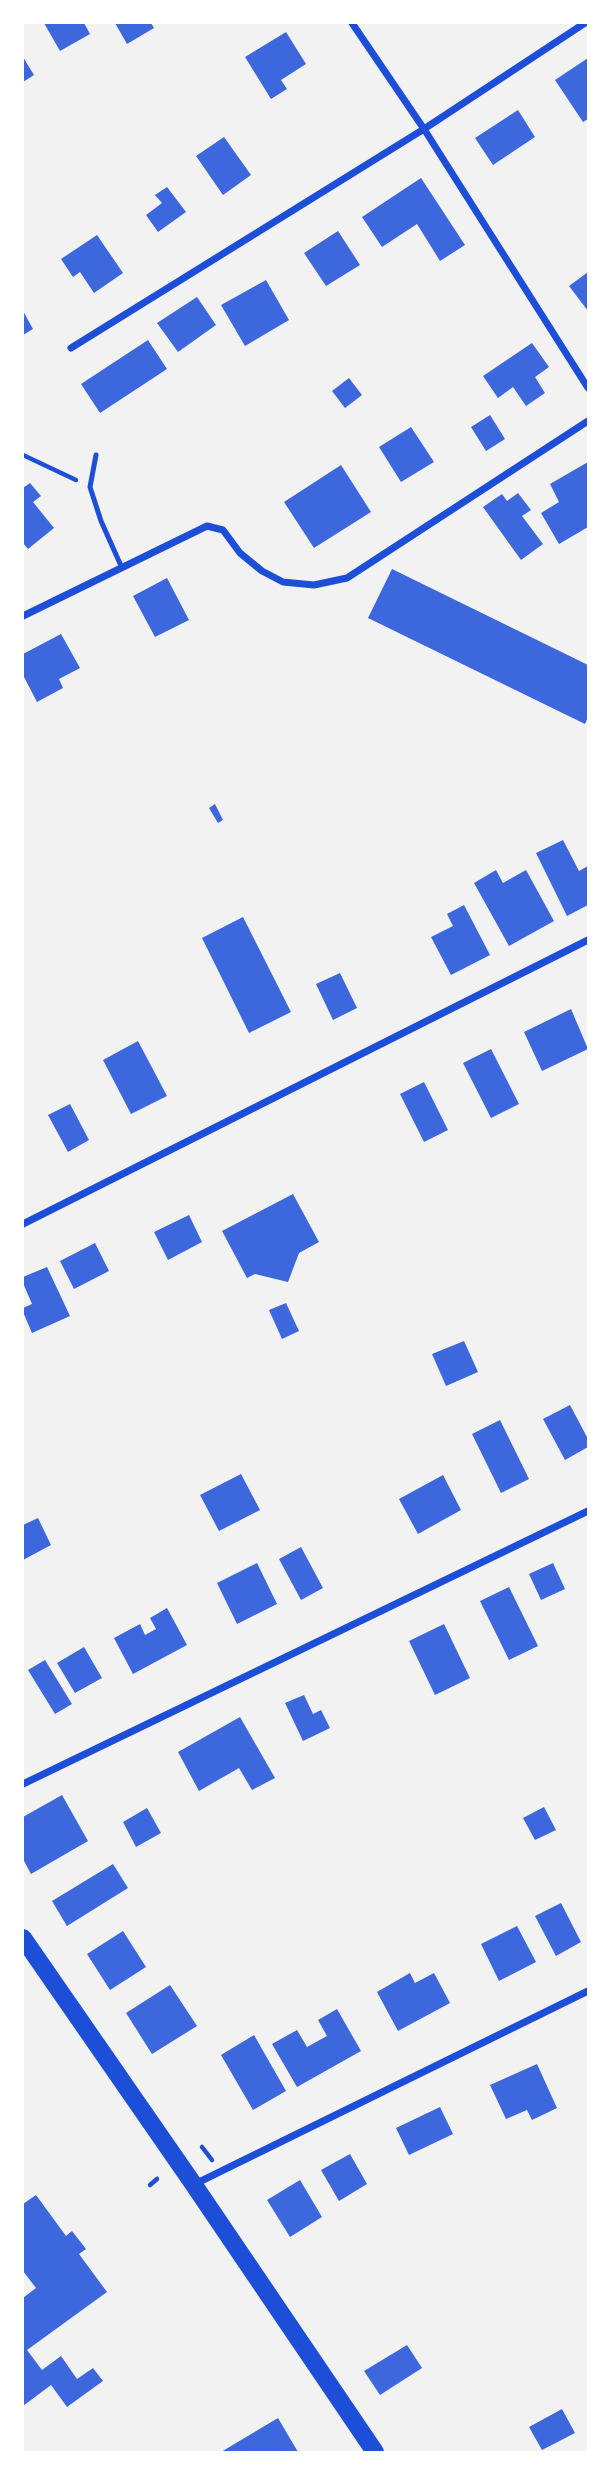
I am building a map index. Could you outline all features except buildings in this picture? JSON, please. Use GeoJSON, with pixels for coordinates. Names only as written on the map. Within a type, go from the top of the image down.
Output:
{"type":"FeatureCollection","features":[{"type":"Feature","properties":{"kind":"main road"},"geometry":{"type":"LineString","coordinates":[[23,1938],[375,2452]]}},
{"type":"Feature","properties":{"kind":"street"},"geometry":{"type":"LineString","coordinates":[[352,23],[424,129],[588,388]]}},
{"type":"Feature","properties":{"kind":"street"},"geometry":{"type":"LineString","coordinates":[[71,348],[424,129],[586,23]]}},
{"type":"Feature","properties":{"kind":"street"},"geometry":{"type":"LineString","coordinates":[[23,616],[207,526],[223,530],[240,553],[262,571],[284,582],[314,585],[347,578],[588,421]]}},
{"type":"Feature","properties":{"kind":"street"},"geometry":{"type":"LineString","coordinates":[[23,1224],[588,940]]}},
{"type":"Feature","properties":{"kind":"street"},"geometry":{"type":"LineString","coordinates":[[23,1784],[588,1511]]}},
{"type":"Feature","properties":{"kind":"street"},"geometry":{"type":"LineString","coordinates":[[194,2185],[588,1991]]}},
{"type":"Feature","properties":{"kind":"lane"},"geometry":{"type":"LineString","coordinates":[[96,455],[90,487],[121,568]]}},
{"type":"Feature","properties":{"kind":"path"},"geometry":{"type":"LineString","coordinates":[[23,455],[90,487]]}},
{"type":"Feature","properties":{"kind":"path"},"geometry":{"type":"LineString","coordinates":[[150,2185],[157,2179]]}}]}
